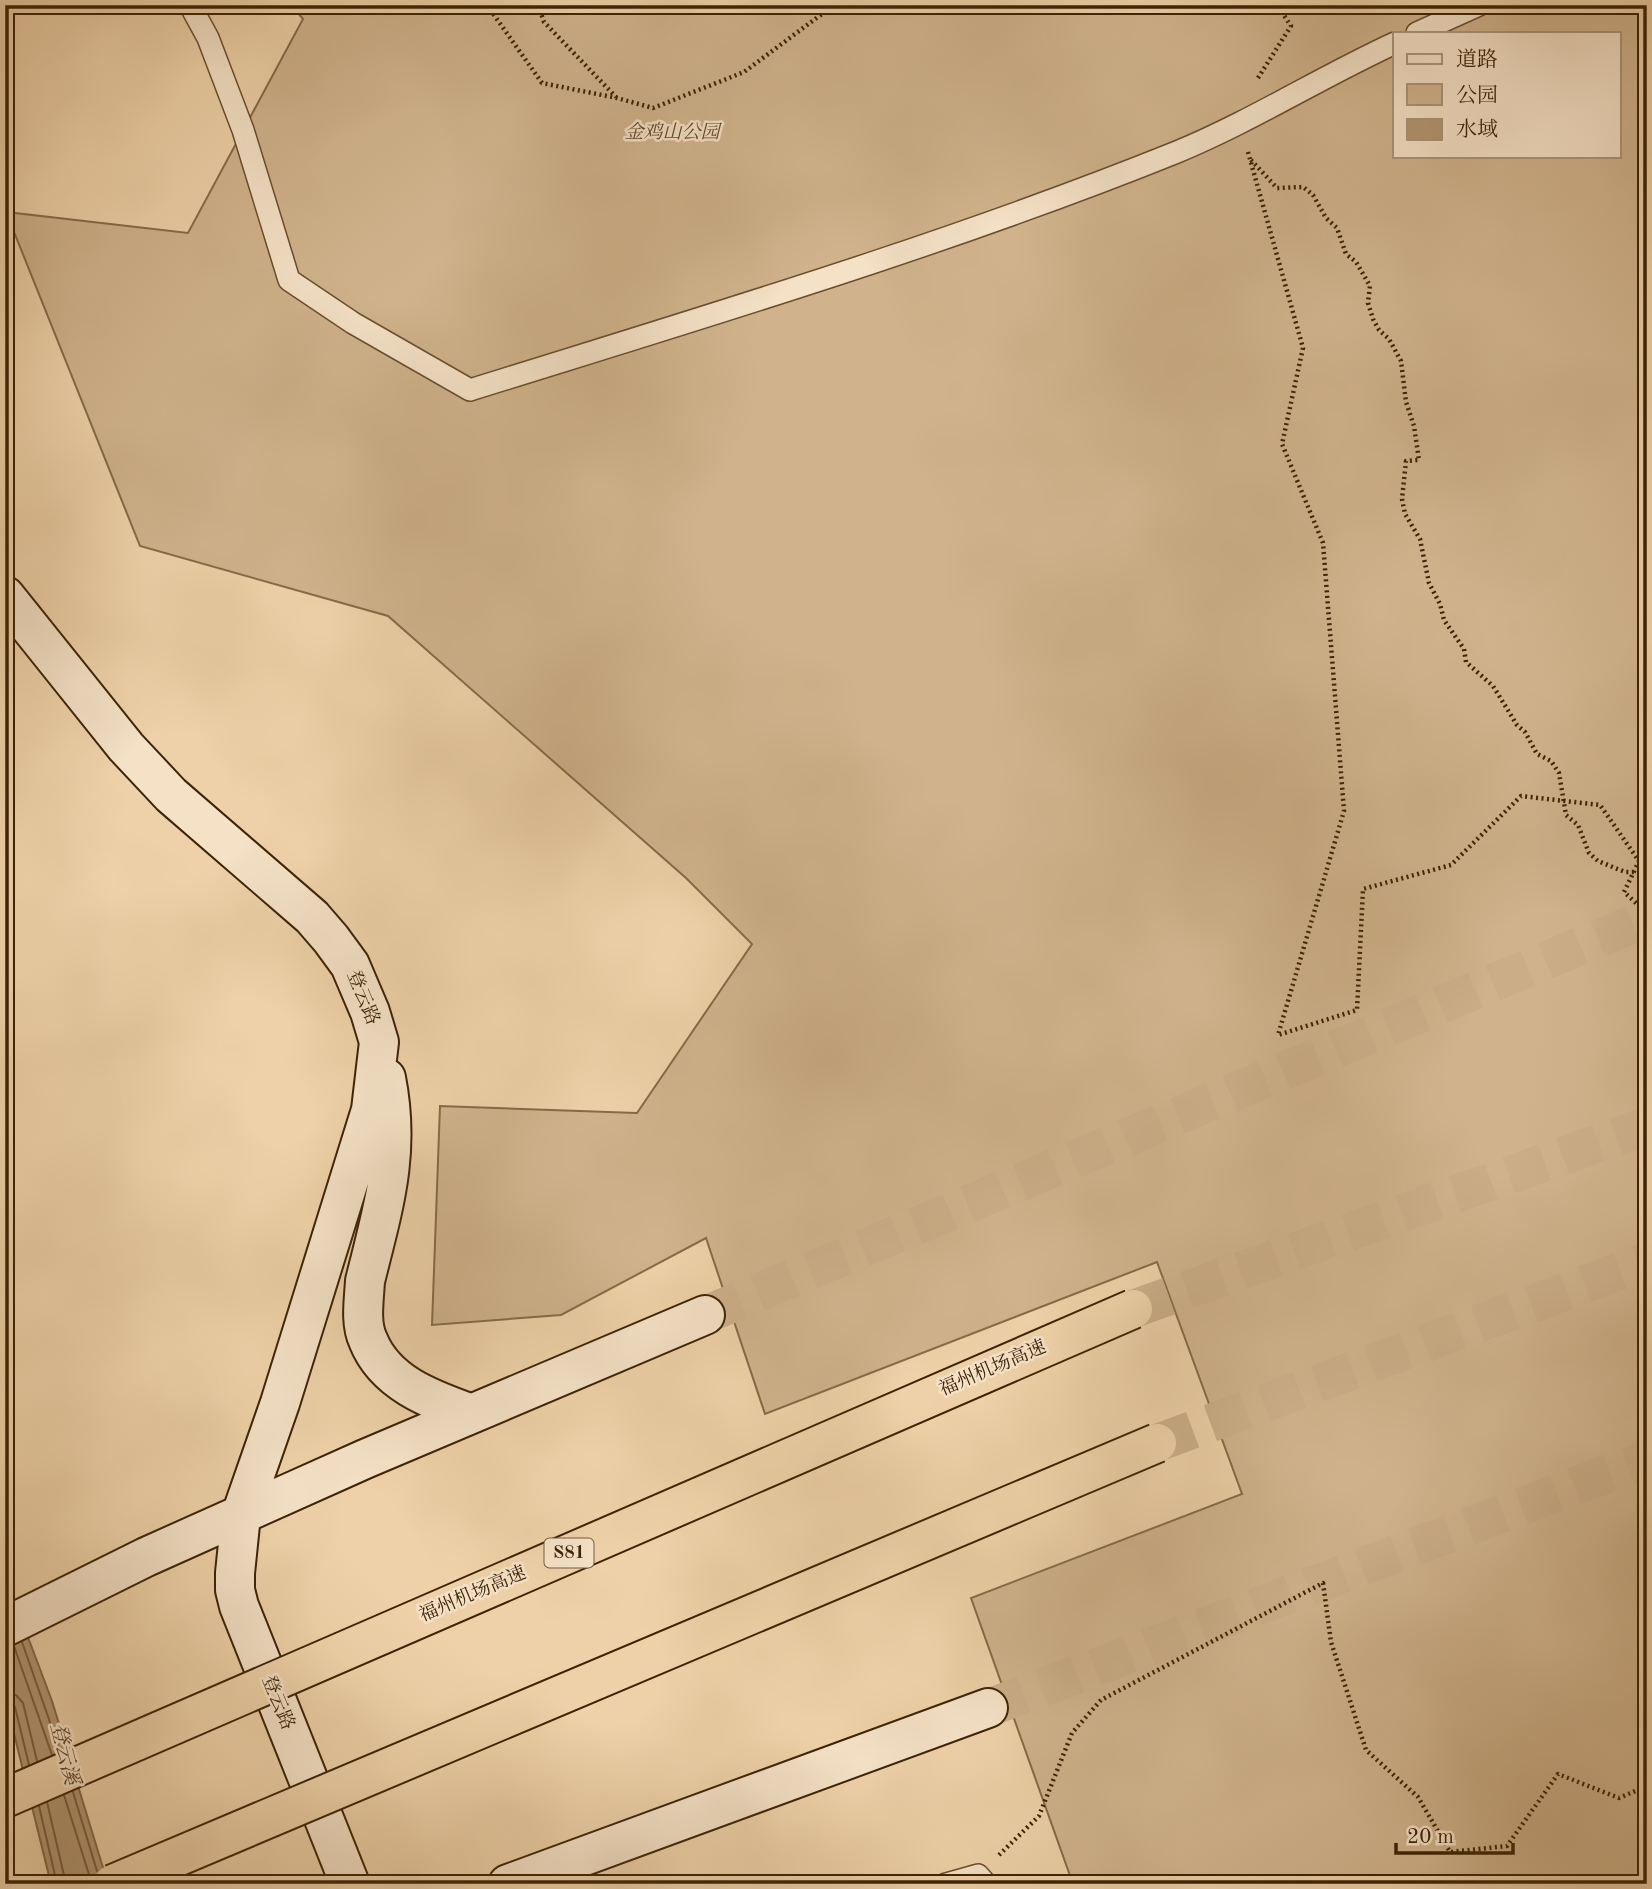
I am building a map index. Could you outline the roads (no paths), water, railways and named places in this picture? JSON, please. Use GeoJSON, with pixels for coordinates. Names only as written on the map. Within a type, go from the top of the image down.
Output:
{"type":"FeatureCollection","features":[{"type":"Feature","properties":{"kind":"highway","name":"福州机场高速"},"geometry":{"type":"LineString","coordinates":[[5,1798],[1133,1309]]}},
{"type":"Feature","properties":{"kind":"highway"},"geometry":{"type":"LineString","coordinates":[[113,1884],[1157,1443]]}},
{"type":"Feature","properties":{"kind":"street","name":"登云路"},"geometry":{"type":"LineString","coordinates":[[5,596],[126,747],[171,795],[312,917],[331,939],[350,965],[379,1042],[371,1111],[280,1404],[240,1516],[235,1573],[239,1606],[350,1884]]}},
{"type":"Feature","properties":{"kind":"street"},"geometry":{"type":"LineString","coordinates":[[379,1042],[391,1104],[392,1157],[365,1281],[363,1303],[367,1339],[382,1365],[401,1382],[439,1402],[469,1413]]}},
{"type":"Feature","properties":{"kind":"street","name":"登云路"},"geometry":{"type":"LineString","coordinates":[[240,1516],[297,1404],[371,1195],[391,1104]]}},
{"type":"Feature","properties":{"kind":"street"},"geometry":{"type":"LineString","coordinates":[[5,1627],[146,1557],[469,1413],[705,1315]]}},
{"type":"Feature","properties":{"kind":"street"},"geometry":{"type":"LineString","coordinates":[[508,1884],[988,1708]]}},
{"type":"Feature","properties":{"kind":"lane"},"geometry":{"type":"LineString","coordinates":[[190,5],[208,38],[243,130],[289,280],[353,323],[470,390],[964,233],[1179,150],[1393,44]]}},
{"type":"Feature","properties":{"kind":"lane"},"geometry":{"type":"LineString","coordinates":[[1419,32],[1479,5]]}},
{"type":"Feature","properties":{"kind":"lane"},"geometry":{"type":"LineString","coordinates":[[946,1884],[982,1879]]}},
{"type":"Feature","properties":{"kind":"water","name":"登云溪"},"geometry":{"type":"Polygon","coordinates":[[[5,1576],[52,1701],[108,1884],[51,1884],[5,1697],[5,1576]]]}},
{"type":"Feature","properties":{"kind":"tunnel"},"geometry":{"type":"LineString","coordinates":[[705,1315],[1647,918]]}},
{"type":"Feature","properties":{"kind":"tunnel"},"geometry":{"type":"LineString","coordinates":[[1133,1309],[1647,1126]]}},
{"type":"Feature","properties":{"kind":"tunnel"},"geometry":{"type":"LineString","coordinates":[[1157,1443],[1647,1261]]}},
{"type":"Feature","properties":{"kind":"tunnel"},"geometry":{"type":"LineString","coordinates":[[988,1708],[1647,1459]]}},
{"type":"Feature","properties":{"kind":"park label","name":"金鸡山公园"},"geometry":{"type":"Point","coordinates":[672,133]}}]}
